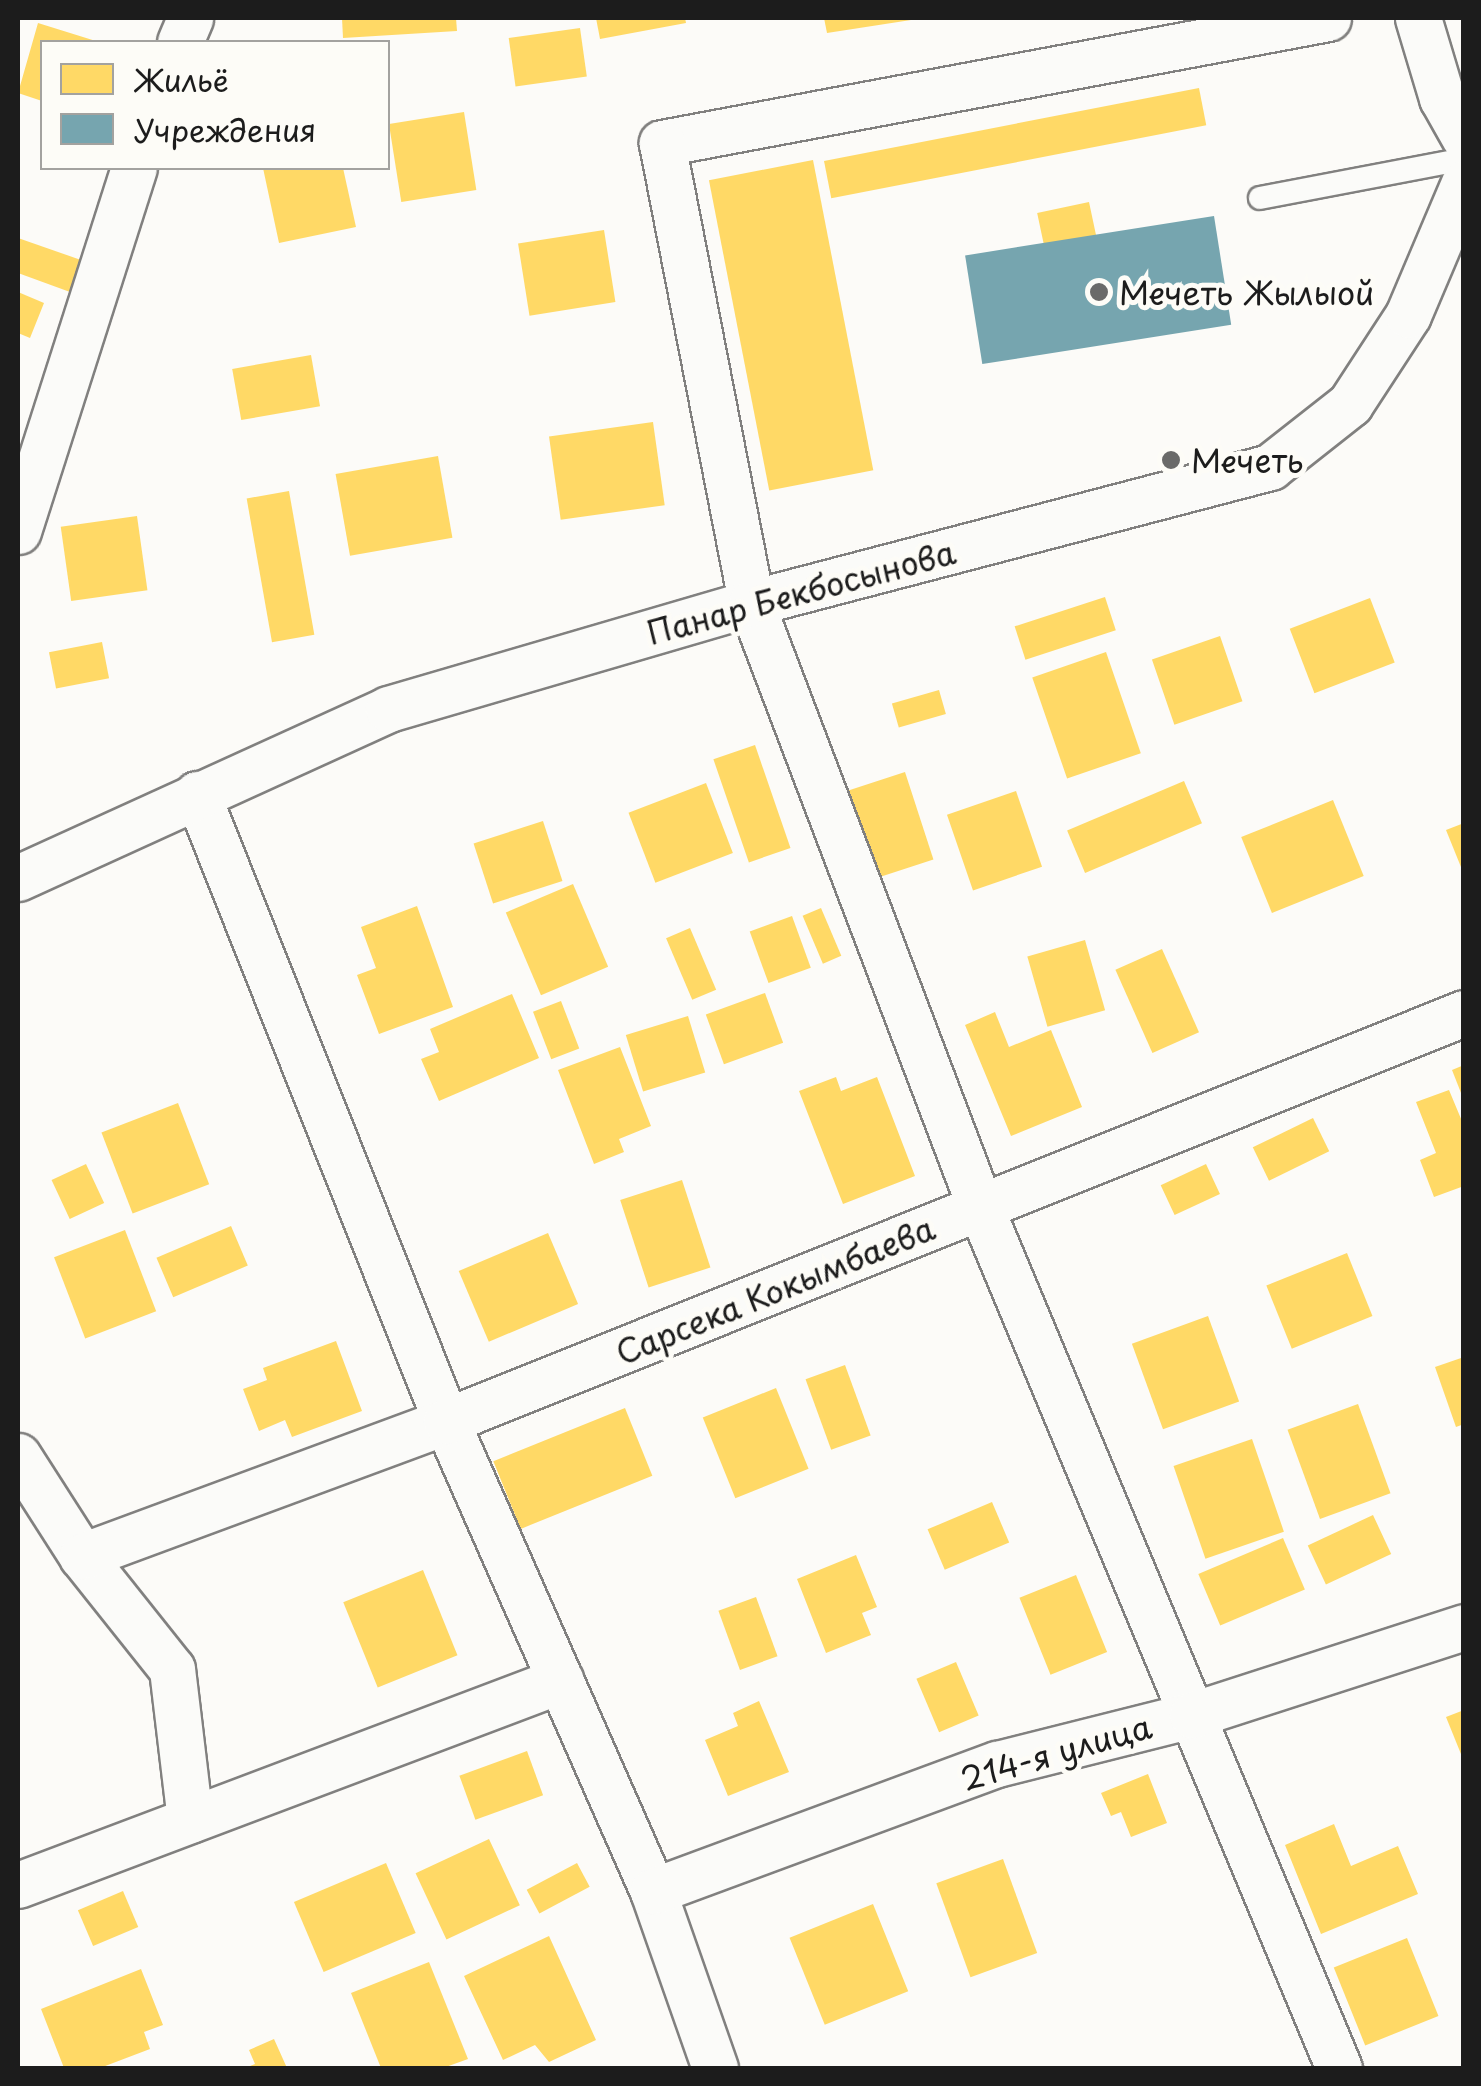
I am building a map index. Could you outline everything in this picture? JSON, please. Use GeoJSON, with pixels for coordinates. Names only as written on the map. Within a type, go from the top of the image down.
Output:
{"type":"FeatureCollection","features":[{"type":"Feature","properties":{"kind":"street"},"geometry":{"type":"LineString","coordinates":[[1328,18],[1184,31],[662,143],[751,603],[982,1209],[1339,2068]]}},
{"type":"Feature","properties":{"kind":"street"},"geometry":{"type":"LineString","coordinates":[[1418,18],[1442,98],[1464,137]]}},
{"type":"Feature","properties":{"kind":"street"},"geometry":{"type":"LineString","coordinates":[[18,531],[133,170]]}},
{"type":"Feature","properties":{"kind":"street","name":"Панар Бекбосынова"},"geometry":{"type":"LineString","coordinates":[[18,878],[388,709],[751,603],[1270,467],[1350,404],[1408,315],[1464,183]]}},
{"type":"Feature","properties":{"kind":"street"},"geometry":{"type":"LineString","coordinates":[[197,794],[446,1421],[653,1890],[702,2065]]}},
{"type":"Feature","properties":{"kind":"street","name":"Сарсека Кокымбаева"},"geometry":{"type":"LineString","coordinates":[[82,1556],[446,1421],[1464,1013]]}},
{"type":"Feature","properties":{"kind":"street"},"geometry":{"type":"LineString","coordinates":[[18,1456],[82,1556],[172,1669],[190,1820]]}},
{"type":"Feature","properties":{"kind":"street","name":"214-я улица"},"geometry":{"type":"LineString","coordinates":[[653,1890],[997,1764],[1192,1714],[1464,1628]]}},
{"type":"Feature","properties":{"kind":"street"},"geometry":{"type":"LineString","coordinates":[[18,1884],[561,1680]]}},
{"type":"Feature","properties":{"kind":"lane"},"geometry":{"type":"LineString","coordinates":[[1260,198],[1464,159]]}},
{"type":"Feature","properties":{"kind":"building: Жильё"},"geometry":{"type":"Polygon","coordinates":[[[342,18],[456,18],[457,31],[343,38],[342,18]]]}},
{"type":"Feature","properties":{"kind":"building: Жильё"},"geometry":{"type":"Polygon","coordinates":[[[596,18],[685,18],[686,23],[600,39],[596,18]]]}},
{"type":"Feature","properties":{"kind":"building: Жильё"},"geometry":{"type":"Polygon","coordinates":[[[824,18],[911,18],[911,20],[827,33],[824,18]]]}},
{"type":"Feature","properties":{"kind":"building: Жильё"},"geometry":{"type":"Polygon","coordinates":[[[38,23],[93,40],[40,40],[40,100],[18,93],[38,23]]]}},
{"type":"Feature","properties":{"kind":"building: Жильё"},"geometry":{"type":"Polygon","coordinates":[[[580,28],[587,77],[516,87],[509,38],[580,28]]]}},
{"type":"Feature","properties":{"kind":"building: Жильё"},"geometry":{"type":"Polygon","coordinates":[[[1199,88],[1206,125],[831,198],[824,161],[1199,88]]]}},
{"type":"Feature","properties":{"kind":"building: Жильё"},"geometry":{"type":"Polygon","coordinates":[[[464,112],[476,190],[401,202],[390,124],[464,112]]]}},
{"type":"Feature","properties":{"kind":"building: Жильё"},"geometry":{"type":"Polygon","coordinates":[[[813,160],[873,470],[769,490],[709,180],[813,160]]]}},
{"type":"Feature","properties":{"kind":"building: Жильё"},"geometry":{"type":"Polygon","coordinates":[[[263,170],[343,170],[356,227],[279,243],[263,170]]]}},
{"type":"Feature","properties":{"kind":"building: Жильё"},"geometry":{"type":"Polygon","coordinates":[[[1089,202],[1096,236],[1044,247],[1037,213],[1089,202]]]}},
{"type":"Feature","properties":{"kind":"building: Жильё"},"geometry":{"type":"Polygon","coordinates":[[[604,230],[615,302],[529,316],[518,244],[604,230]]]}},
{"type":"Feature","properties":{"kind":"building: Жильё"},"geometry":{"type":"Polygon","coordinates":[[[18,238],[81,260],[70,292],[18,273],[18,238]]]}},
{"type":"Feature","properties":{"kind":"building: Жильё"},"geometry":{"type":"Polygon","coordinates":[[[18,292],[44,303],[30,338],[18,333],[18,292]]]}},
{"type":"Feature","properties":{"kind":"building: Жильё"},"geometry":{"type":"Polygon","coordinates":[[[311,355],[320,406],[241,420],[232,369],[311,355]]]}},
{"type":"Feature","properties":{"kind":"building: Жильё"},"geometry":{"type":"Polygon","coordinates":[[[653,422],[665,505],[561,520],[549,437],[653,422]]]}},
{"type":"Feature","properties":{"kind":"building: Жильё"},"geometry":{"type":"Polygon","coordinates":[[[438,456],[452,538],[350,556],[336,474],[438,456]]]}},
{"type":"Feature","properties":{"kind":"building: Жильё"},"geometry":{"type":"Polygon","coordinates":[[[289,491],[314,635],[272,642],[247,498],[289,491]]]}},
{"type":"Feature","properties":{"kind":"building: Жильё"},"geometry":{"type":"Polygon","coordinates":[[[137,516],[147,590],[71,601],[61,527],[137,516]]]}},
{"type":"Feature","properties":{"kind":"building: Жильё"},"geometry":{"type":"Polygon","coordinates":[[[1105,597],[1116,630],[1025,660],[1015,626],[1105,597]]]}},
{"type":"Feature","properties":{"kind":"building: Жильё"},"geometry":{"type":"Polygon","coordinates":[[[1370,598],[1395,662],[1314,693],[1290,629],[1370,598]]]}},
{"type":"Feature","properties":{"kind":"building: Жильё"},"geometry":{"type":"Polygon","coordinates":[[[1220,636],[1242,701],[1174,725],[1152,659],[1220,636]]]}},
{"type":"Feature","properties":{"kind":"building: Жильё"},"geometry":{"type":"Polygon","coordinates":[[[102,642],[109,678],[56,689],[49,652],[102,642]]]}},
{"type":"Feature","properties":{"kind":"building: Жильё"},"geometry":{"type":"Polygon","coordinates":[[[1106,652],[1141,753],[1067,779],[1032,677],[1106,652]]]}},
{"type":"Feature","properties":{"kind":"building: Жильё"},"geometry":{"type":"Polygon","coordinates":[[[939,690],[946,714],[899,728],[892,704],[939,690]]]}},
{"type":"Feature","properties":{"kind":"building: Жильё"},"geometry":{"type":"Polygon","coordinates":[[[755,745],[790,848],[749,862],[713,759],[755,745]]]}},
{"type":"Feature","properties":{"kind":"building: Жильё"},"geometry":{"type":"Polygon","coordinates":[[[905,772],[933,859],[871,880],[842,792],[905,772]]]}},
{"type":"Feature","properties":{"kind":"building: Жильё"},"geometry":{"type":"Polygon","coordinates":[[[1184,781],[1202,823],[1085,873],[1067,831],[1184,781]]]}},
{"type":"Feature","properties":{"kind":"building: Жильё"},"geometry":{"type":"Polygon","coordinates":[[[706,783],[733,853],[655,883],[629,813],[706,783]]]}},
{"type":"Feature","properties":{"kind":"building: Жильё"},"geometry":{"type":"Polygon","coordinates":[[[1016,791],[1042,867],[973,890],[947,815],[1016,791]]]}},
{"type":"Feature","properties":{"kind":"building: Жильё"},"geometry":{"type":"Polygon","coordinates":[[[1333,800],[1364,876],[1272,913],[1241,837],[1333,800]]]}},
{"type":"Feature","properties":{"kind":"building: Жильё"},"geometry":{"type":"Polygon","coordinates":[[[543,821],[562,881],[493,903],[474,844],[543,821]]]}},
{"type":"Feature","properties":{"kind":"building: Жильё"},"geometry":{"type":"Polygon","coordinates":[[[1464,823],[1464,872],[1463,872],[1446,830],[1464,823]]]}},
{"type":"Feature","properties":{"kind":"building: Жильё"},"geometry":{"type":"Polygon","coordinates":[[[573,884],[608,967],[541,995],[506,913],[573,884]]]}},
{"type":"Feature","properties":{"kind":"building: Жильё"},"geometry":{"type":"Polygon","coordinates":[[[417,906],[453,1007],[379,1034],[357,975],[376,968],[361,927],[417,906]]]}},
{"type":"Feature","properties":{"kind":"building: Жильё"},"geometry":{"type":"Polygon","coordinates":[[[821,908],[841,956],[823,964],[803,916],[821,908]]]}},
{"type":"Feature","properties":{"kind":"building: Жильё"},"geometry":{"type":"Polygon","coordinates":[[[792,916],[811,968],[769,983],[750,931],[792,916]]]}},
{"type":"Feature","properties":{"kind":"building: Жильё"},"geometry":{"type":"Polygon","coordinates":[[[690,928],[716,990],[692,1000],[666,938],[690,928]]]}},
{"type":"Feature","properties":{"kind":"building: Жильё"},"geometry":{"type":"Polygon","coordinates":[[[1085,940],[1105,1010],[1047,1027],[1027,957],[1085,940]]]}},
{"type":"Feature","properties":{"kind":"building: Жильё"},"geometry":{"type":"Polygon","coordinates":[[[1162,949],[1199,1032],[1152,1053],[1115,970],[1162,949]]]}},
{"type":"Feature","properties":{"kind":"building: Жильё"},"geometry":{"type":"Polygon","coordinates":[[[765,993],[783,1043],[724,1064],[706,1015],[765,993]]]}},
{"type":"Feature","properties":{"kind":"building: Жильё"},"geometry":{"type":"Polygon","coordinates":[[[512,994],[539,1058],[439,1101],[421,1059],[439,1052],[430,1029],[512,994]]]}},
{"type":"Feature","properties":{"kind":"building: Жильё"},"geometry":{"type":"Polygon","coordinates":[[[561,1001],[579,1049],[551,1059],[533,1012],[561,1001]]]}},
{"type":"Feature","properties":{"kind":"building: Жильё"},"geometry":{"type":"Polygon","coordinates":[[[995,1012],[1009,1047],[1051,1030],[1082,1107],[1011,1136],[965,1025],[995,1012]]]}},
{"type":"Feature","properties":{"kind":"building: Жильё"},"geometry":{"type":"Polygon","coordinates":[[[688,1016],[705,1072],[643,1091],[626,1035],[688,1016]]]}},
{"type":"Feature","properties":{"kind":"building: Жильё"},"geometry":{"type":"Polygon","coordinates":[[[620,1047],[651,1126],[619,1139],[624,1152],[594,1164],[558,1070],[620,1047]]]}},
{"type":"Feature","properties":{"kind":"building: Жильё"},"geometry":{"type":"Polygon","coordinates":[[[1464,1065],[1464,1098],[1463,1098],[1452,1070],[1464,1065]]]}},
{"type":"Feature","properties":{"kind":"building: Жильё"},"geometry":{"type":"Polygon","coordinates":[[[836,1077],[841,1091],[877,1077],[915,1176],[843,1204],[799,1091],[836,1077]]]}},
{"type":"Feature","properties":{"kind":"building: Жильё"},"geometry":{"type":"Polygon","coordinates":[[[1449,1090],[1464,1126],[1464,1186],[1434,1197],[1420,1160],[1436,1153],[1416,1102],[1449,1090]]]}},
{"type":"Feature","properties":{"kind":"building: Жильё"},"geometry":{"type":"Polygon","coordinates":[[[178,1103],[209,1184],[133,1214],[101,1132],[178,1103]]]}},
{"type":"Feature","properties":{"kind":"building: Жильё"},"geometry":{"type":"Polygon","coordinates":[[[1313,1118],[1329,1151],[1269,1181],[1253,1147],[1313,1118]]]}},
{"type":"Feature","properties":{"kind":"building: Жильё"},"geometry":{"type":"Polygon","coordinates":[[[86,1164],[104,1203],[70,1219],[52,1180],[86,1164]]]}},
{"type":"Feature","properties":{"kind":"building: Жильё"},"geometry":{"type":"Polygon","coordinates":[[[1206,1164],[1220,1194],[1175,1215],[1161,1185],[1206,1164]]]}},
{"type":"Feature","properties":{"kind":"building: Жильё"},"geometry":{"type":"Polygon","coordinates":[[[682,1180],[710,1267],[649,1288],[620,1200],[682,1180]]]}},
{"type":"Feature","properties":{"kind":"building: Жильё"},"geometry":{"type":"Polygon","coordinates":[[[231,1226],[248,1266],[173,1297],[156,1258],[231,1226]]]}},
{"type":"Feature","properties":{"kind":"building: Жильё"},"geometry":{"type":"Polygon","coordinates":[[[125,1230],[156,1311],[85,1338],[54,1257],[125,1230]]]}},
{"type":"Feature","properties":{"kind":"building: Жильё"},"geometry":{"type":"Polygon","coordinates":[[[548,1233],[578,1304],[489,1342],[459,1271],[548,1233]]]}},
{"type":"Feature","properties":{"kind":"building: Жильё"},"geometry":{"type":"Polygon","coordinates":[[[1347,1253],[1372,1316],[1292,1349],[1266,1286],[1347,1253]]]}},
{"type":"Feature","properties":{"kind":"building: Жильё"},"geometry":{"type":"Polygon","coordinates":[[[1208,1316],[1239,1402],[1163,1429],[1132,1344],[1208,1316]]]}},
{"type":"Feature","properties":{"kind":"building: Жильё"},"geometry":{"type":"Polygon","coordinates":[[[336,1341],[362,1411],[292,1437],[285,1420],[259,1431],[243,1389],[267,1380],[263,1368],[336,1341]]]}},
{"type":"Feature","properties":{"kind":"building: Жильё"},"geometry":{"type":"Polygon","coordinates":[[[1464,1357],[1464,1424],[1456,1427],[1435,1367],[1464,1357]]]}},
{"type":"Feature","properties":{"kind":"building: Жильё"},"geometry":{"type":"Polygon","coordinates":[[[845,1365],[871,1435],[831,1450],[806,1379],[845,1365]]]}},
{"type":"Feature","properties":{"kind":"building: Жильё"},"geometry":{"type":"Polygon","coordinates":[[[776,1388],[809,1469],[735,1498],[703,1418],[776,1388]]]}},
{"type":"Feature","properties":{"kind":"building: Жильё"},"geometry":{"type":"Polygon","coordinates":[[[1358,1404],[1390,1493],[1320,1519],[1288,1430],[1358,1404]]]}},
{"type":"Feature","properties":{"kind":"building: Жильё"},"geometry":{"type":"Polygon","coordinates":[[[625,1408],[652,1476],[521,1529],[493,1461],[625,1408]]]}},
{"type":"Feature","properties":{"kind":"building: Жильё"},"geometry":{"type":"Polygon","coordinates":[[[1252,1439],[1284,1532],[1205,1559],[1174,1466],[1252,1439]]]}},
{"type":"Feature","properties":{"kind":"building: Жильё"},"geometry":{"type":"Polygon","coordinates":[[[992,1502],[1009,1543],[945,1570],[928,1529],[992,1502]]]}},
{"type":"Feature","properties":{"kind":"building: Жильё"},"geometry":{"type":"Polygon","coordinates":[[[1373,1515],[1391,1554],[1326,1584],[1308,1545],[1373,1515]]]}},
{"type":"Feature","properties":{"kind":"building: Жильё"},"geometry":{"type":"Polygon","coordinates":[[[1283,1538],[1305,1590],[1220,1625],[1198,1574],[1283,1538]]]}},
{"type":"Feature","properties":{"kind":"building: Жильё"},"geometry":{"type":"Polygon","coordinates":[[[856,1555],[877,1607],[862,1613],[871,1635],[826,1653],[797,1579],[856,1555]]]}},
{"type":"Feature","properties":{"kind":"building: Жильё"},"geometry":{"type":"Polygon","coordinates":[[[423,1570],[457,1655],[378,1688],[343,1602],[423,1570]]]}},
{"type":"Feature","properties":{"kind":"building: Жильё"},"geometry":{"type":"Polygon","coordinates":[[[1076,1575],[1107,1652],[1051,1675],[1019,1598],[1076,1575]]]}},
{"type":"Feature","properties":{"kind":"building: Жильё"},"geometry":{"type":"Polygon","coordinates":[[[756,1597],[778,1656],[740,1670],[718,1611],[756,1597]]]}},
{"type":"Feature","properties":{"kind":"building: Жильё"},"geometry":{"type":"Polygon","coordinates":[[[956,1662],[979,1715],[939,1732],[916,1679],[956,1662]]]}},
{"type":"Feature","properties":{"kind":"building: Жильё"},"geometry":{"type":"Polygon","coordinates":[[[759,1701],[789,1772],[728,1796],[705,1740],[738,1726],[733,1713],[759,1701]]]}},
{"type":"Feature","properties":{"kind":"building: Жильё"},"geometry":{"type":"Polygon","coordinates":[[[1464,1710],[1464,1759],[1463,1759],[1446,1717],[1464,1710]]]}},
{"type":"Feature","properties":{"kind":"building: Жильё"},"geometry":{"type":"Polygon","coordinates":[[[527,1751],[543,1795],[475,1820],[459,1776],[527,1751]]]}},
{"type":"Feature","properties":{"kind":"building: Жильё"},"geometry":{"type":"Polygon","coordinates":[[[1148,1774],[1167,1823],[1131,1837],[1121,1812],[1111,1816],[1101,1793],[1148,1774]]]}},
{"type":"Feature","properties":{"kind":"building: Жильё"},"geometry":{"type":"Polygon","coordinates":[[[1334,1824],[1351,1866],[1398,1846],[1418,1894],[1321,1934],[1285,1845],[1334,1824]]]}},
{"type":"Feature","properties":{"kind":"building: Жильё"},"geometry":{"type":"Polygon","coordinates":[[[489,1839],[520,1905],[446,1939],[416,1873],[489,1839]]]}},
{"type":"Feature","properties":{"kind":"building: Жильё"},"geometry":{"type":"Polygon","coordinates":[[[1003,1859],[1037,1953],[970,1977],[936,1883],[1003,1859]]]}},
{"type":"Feature","properties":{"kind":"building: Жильё"},"geometry":{"type":"Polygon","coordinates":[[[386,1863],[416,1933],[324,1972],[294,1902],[386,1863]]]}},
{"type":"Feature","properties":{"kind":"building: Жильё"},"geometry":{"type":"Polygon","coordinates":[[[577,1863],[590,1887],[539,1914],[527,1890],[577,1863]]]}},
{"type":"Feature","properties":{"kind":"building: Жильё"},"geometry":{"type":"Polygon","coordinates":[[[123,1891],[138,1927],[93,1946],[78,1910],[123,1891]]]}},
{"type":"Feature","properties":{"kind":"building: Жильё"},"geometry":{"type":"Polygon","coordinates":[[[873,1904],[908,1991],[825,2025],[790,1938],[873,1904]]]}},
{"type":"Feature","properties":{"kind":"building: Жильё"},"geometry":{"type":"Polygon","coordinates":[[[549,1936],[596,2040],[549,2062],[535,2045],[503,2060],[464,1976],[549,1936]]]}},
{"type":"Feature","properties":{"kind":"building: Жильё"},"geometry":{"type":"Polygon","coordinates":[[[1407,1938],[1438,2016],[1365,2045],[1334,1968],[1407,1938]]]}},
{"type":"Feature","properties":{"kind":"building: Жильё"},"geometry":{"type":"Polygon","coordinates":[[[429,1962],[468,2059],[443,2068],[381,2068],[351,1993],[429,1962]]]}},
{"type":"Feature","properties":{"kind":"building: Жильё"},"geometry":{"type":"Polygon","coordinates":[[[141,1969],[163,2025],[144,2032],[150,2049],[100,2068],[64,2068],[41,2009],[141,1969]]]}},
{"type":"Feature","properties":{"kind":"building: Жильё"},"geometry":{"type":"Polygon","coordinates":[[[274,2039],[287,2068],[245,2068],[255,2064],[249,2050],[274,2039]]]}},
{"type":"Feature","properties":{"kind":"building: Учреждения","name":"Мечеть Жылыой"},"geometry":{"type":"Polygon","coordinates":[[[1214,216],[1231,325],[982,364],[965,255],[1214,216]]]}},
{"type":"Feature","properties":{"kind":"place","name":"Мечеть Жылыой"},"geometry":{"type":"Point","coordinates":[1099,292]}},
{"type":"Feature","properties":{"kind":"place","name":"Мечеть"},"geometry":{"type":"Point","coordinates":[1171,460]}}]}
